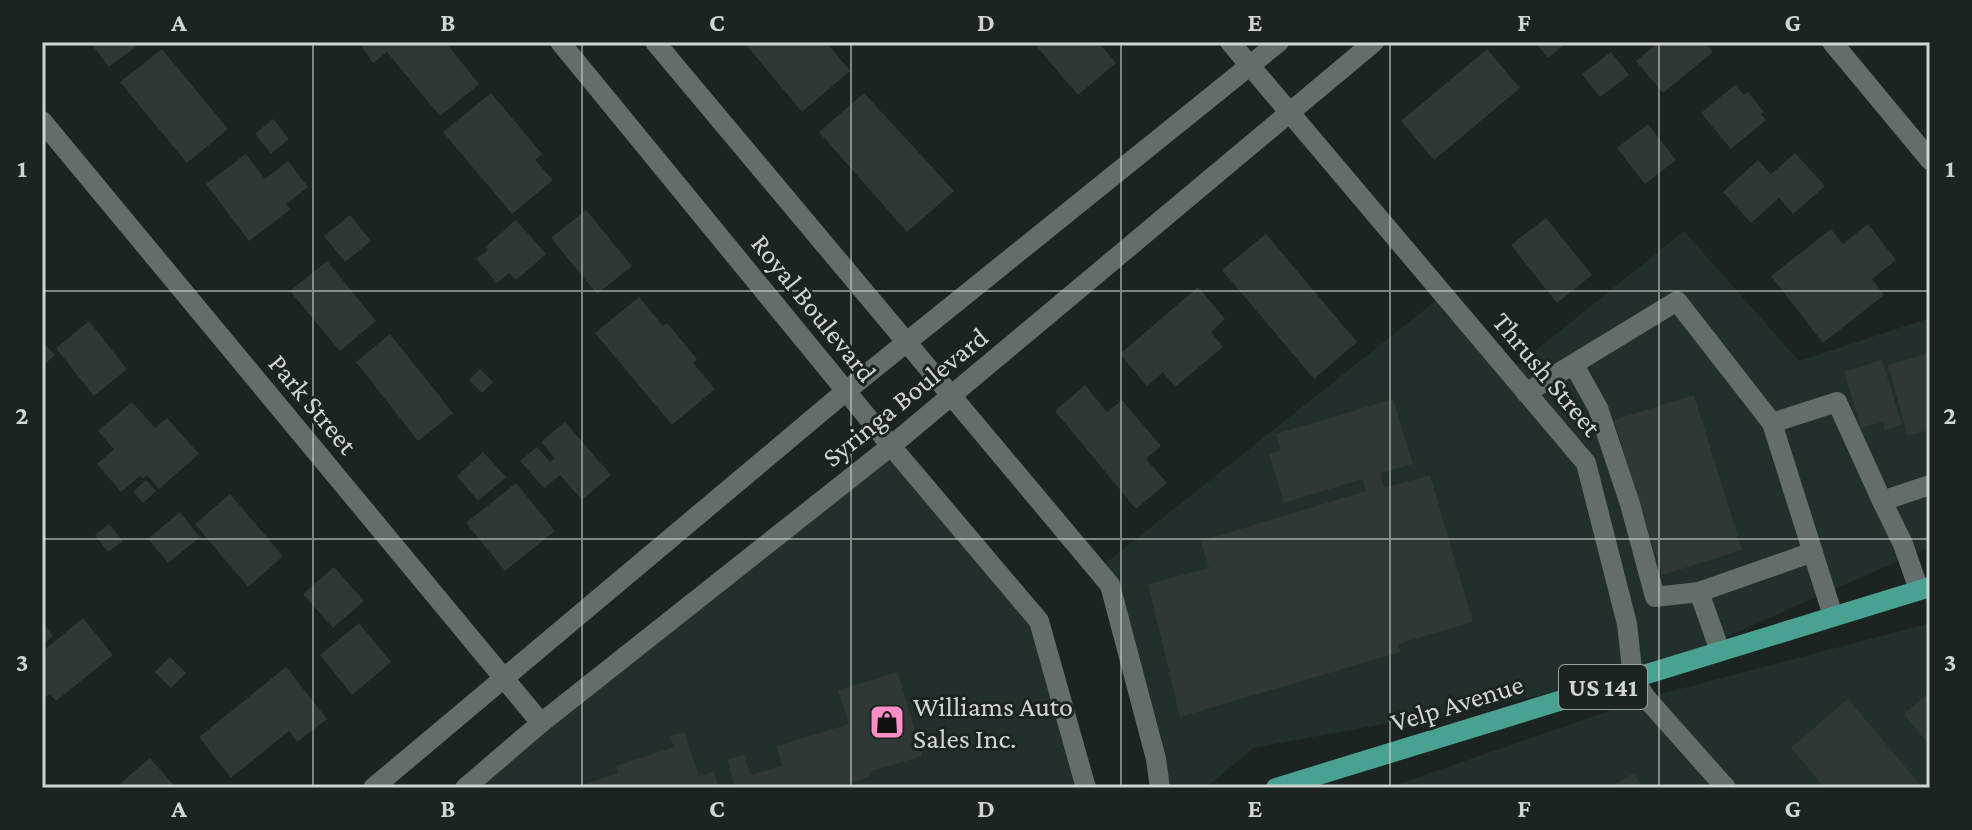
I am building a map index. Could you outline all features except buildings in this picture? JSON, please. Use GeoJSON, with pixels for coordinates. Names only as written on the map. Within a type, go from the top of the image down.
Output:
{"type":"FeatureCollection","features":[{"type":"Feature","properties":{"kind":"main road","name":"Velp Avenue"},"geometry":{"type":"LineString","coordinates":[[1276,788],[1924,588]]}},
{"type":"Feature","properties":{"kind":"street","name":"Royal Boulevard"},"geometry":{"type":"LineString","coordinates":[[560,42],[891,446],[1039,621],[1086,788]]}},
{"type":"Feature","properties":{"kind":"street","name":"Royal Boulevard"},"geometry":{"type":"LineString","coordinates":[[655,42],[1110,585],[1156,759],[1160,788]]}},
{"type":"Feature","properties":{"kind":"street","name":"Thrush Street"},"geometry":{"type":"LineString","coordinates":[[1230,42],[1586,463],[1627,624],[1633,678]]}},
{"type":"Feature","properties":{"kind":"street","name":"Syringa Boulevard"},"geometry":{"type":"LineString","coordinates":[[373,788],[846,391],[1279,42]]}},
{"type":"Feature","properties":{"kind":"street","name":"Syringa Boulevard"},"geometry":{"type":"LineString","coordinates":[[465,788],[541,723],[891,446],[1374,42]]}},
{"type":"Feature","properties":{"kind":"street"},"geometry":{"type":"LineString","coordinates":[[1832,42],[1930,160]]}},
{"type":"Feature","properties":{"kind":"street","name":"Park Street"},"geometry":{"type":"LineString","coordinates":[[42,121],[541,723]]}},
{"type":"Feature","properties":{"kind":"street"},"geometry":{"type":"LineString","coordinates":[[1526,393],[1677,301],[1772,423],[1833,616]]}},
{"type":"Feature","properties":{"kind":"street"},"geometry":{"type":"LineString","coordinates":[[1574,365],[1598,408],[1630,504],[1655,597],[1699,592],[1813,552]]}},
{"type":"Feature","properties":{"kind":"street"},"geometry":{"type":"LineString","coordinates":[[1772,423],[1837,402],[1924,588]]}},
{"type":"Feature","properties":{"kind":"street"},"geometry":{"type":"LineString","coordinates":[[1882,501],[1930,485]]}},
{"type":"Feature","properties":{"kind":"street"},"geometry":{"type":"LineString","coordinates":[[1598,511],[1630,504]]}},
{"type":"Feature","properties":{"kind":"street"},"geometry":{"type":"LineString","coordinates":[[1699,592],[1720,651]]}},
{"type":"Feature","properties":{"kind":"street"},"geometry":{"type":"LineString","coordinates":[[1633,678],[1646,698],[1726,788]]}},
{"type":"Feature","properties":{"kind":"shaded area"},"geometry":{"type":"Polygon","coordinates":[[[1684,231],[1799,361],[1930,318],[1930,547],[1633,678],[1253,748],[1206,788],[1160,788],[1097,570],[1443,295],[1509,372],[1684,231]]]}},
{"type":"Feature","properties":{"kind":"shaded area"},"geometry":{"type":"Polygon","coordinates":[[[891,446],[1039,621],[1086,788],[465,788],[891,446]]]}},
{"type":"Feature","properties":{"kind":"shaded area"},"geometry":{"type":"Polygon","coordinates":[[[1930,623],[1930,788],[1387,788],[1646,698],[1930,623]]]}},
{"type":"Feature","properties":{"kind":"place","name":"Williams Auto Sales Inc."},"geometry":{"type":"Point","coordinates":[887,722]}}]}
